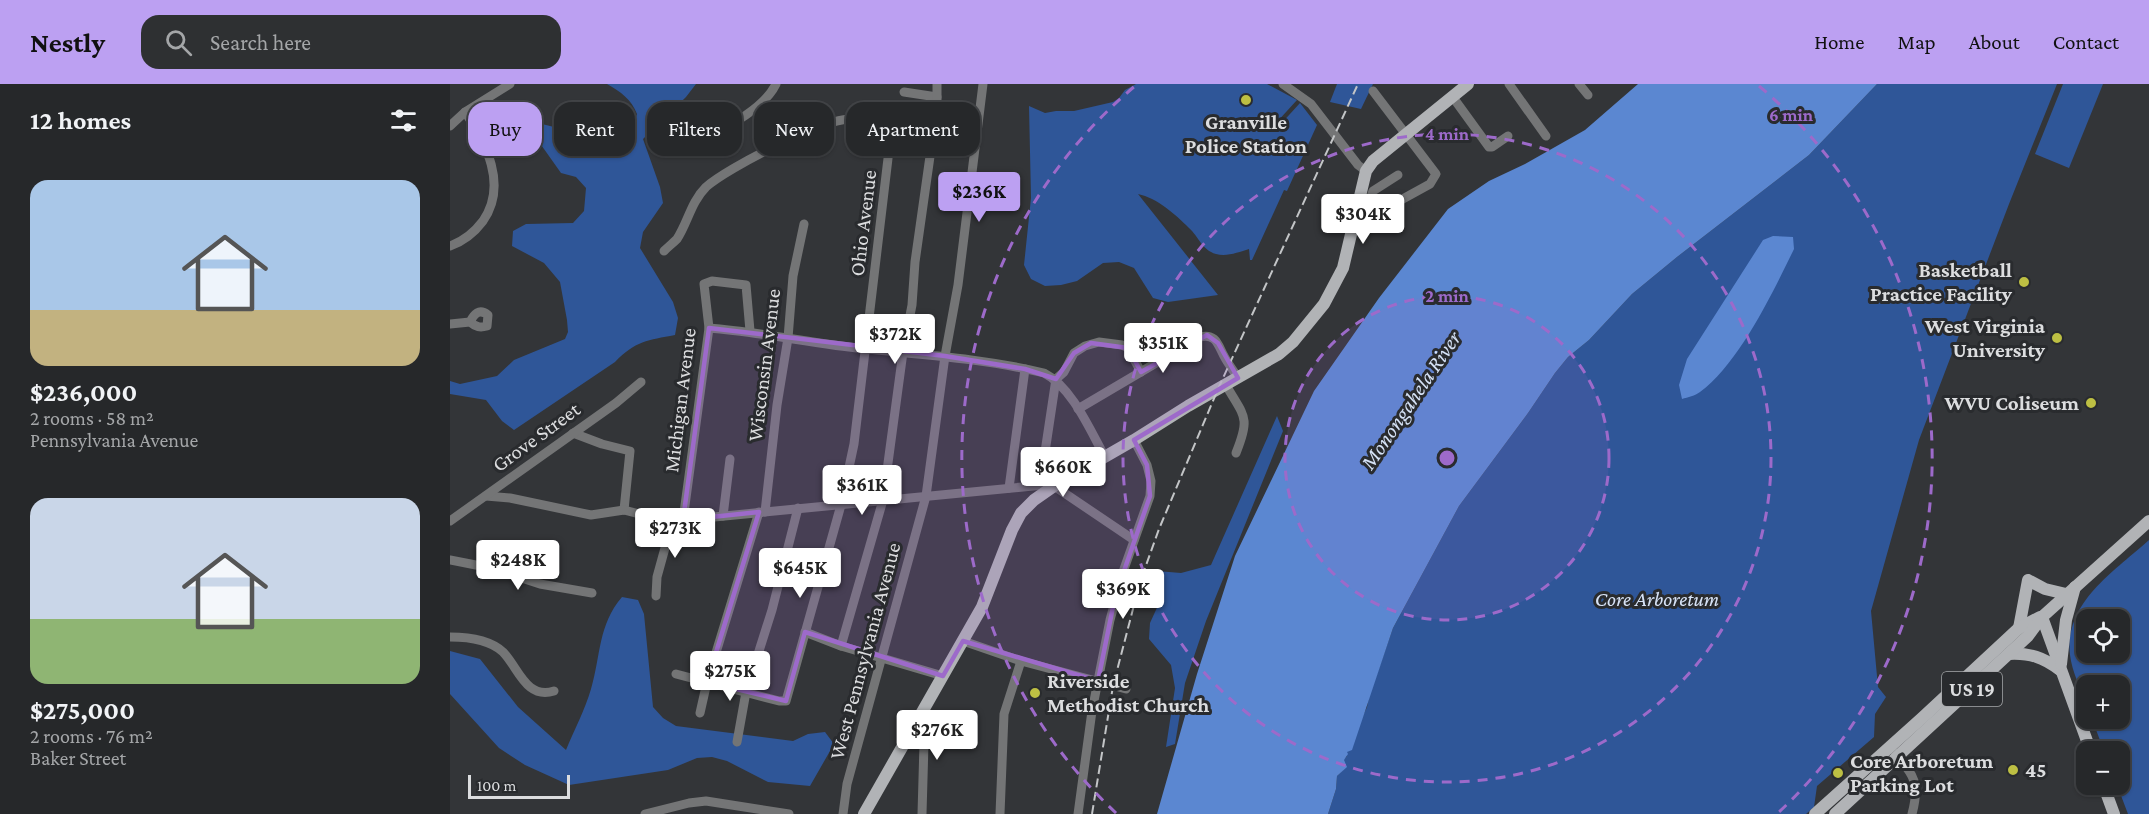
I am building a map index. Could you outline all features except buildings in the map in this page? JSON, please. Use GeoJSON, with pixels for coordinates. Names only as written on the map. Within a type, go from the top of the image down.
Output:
{"type":"FeatureCollection","features":[{"type":"Feature","properties":{"kind":"main road"},"geometry":{"type":"LineString","coordinates":[[864,814],[982,607],[1021,513],[1048,486],[1134,440],[1279,354],[1293,342],[1324,304],[1343,267],[1354,216],[1365,196],[1366,171],[1373,161],[1468,84]]}},
{"type":"Feature","properties":{"kind":"main road","name":"US 19"},"geometry":{"type":"LineString","coordinates":[[1835,814],[2028,636],[2042,616],[2149,521]]}},
{"type":"Feature","properties":{"kind":"main road"},"geometry":{"type":"LineString","coordinates":[[2019,628],[2028,580],[2045,588],[2071,590],[2061,671]]}},
{"type":"Feature","properties":{"kind":"main road"},"geometry":{"type":"LineString","coordinates":[[2042,616],[2087,741]]}},
{"type":"Feature","properties":{"kind":"main road","name":"US 19"},"geometry":{"type":"LineString","coordinates":[[1815,814],[2019,628],[2042,616]]}},
{"type":"Feature","properties":{"kind":"main road"},"geometry":{"type":"LineString","coordinates":[[2009,654],[2034,655],[2046,660],[2061,671]]}},
{"type":"Feature","properties":{"kind":"main road"},"geometry":{"type":"LineString","coordinates":[[2107,795],[2114,814]]}},
{"type":"Feature","properties":{"kind":"street"},"geometry":{"type":"LineString","coordinates":[[450,126],[465,112],[510,84]]}},
{"type":"Feature","properties":{"kind":"street"},"geometry":{"type":"LineString","coordinates":[[742,116],[768,98],[776,84]]}},
{"type":"Feature","properties":{"kind":"street"},"geometry":{"type":"LineString","coordinates":[[841,646],[883,500],[903,352],[912,305],[915,262],[937,107],[937,84]]}},
{"type":"Feature","properties":{"kind":"street","name":"West Pennsylvania Avenue"},"geometry":{"type":"LineString","coordinates":[[843,814],[847,784],[926,496],[945,356],[958,285],[983,84]]}},
{"type":"Feature","properties":{"kind":"street"},"geometry":{"type":"LineString","coordinates":[[1282,84],[1311,104],[1358,165],[1366,171]]}},
{"type":"Feature","properties":{"kind":"street"},"geometry":{"type":"LineString","coordinates":[[1509,84],[1546,136]]}},
{"type":"Feature","properties":{"kind":"street"},"geometry":{"type":"LineString","coordinates":[[1579,84],[1588,95]]}},
{"type":"Feature","properties":{"kind":"street"},"geometry":{"type":"LineString","coordinates":[[1373,91],[1436,174],[1430,184],[1390,206],[1383,208],[1365,196],[1398,175]]}},
{"type":"Feature","properties":{"kind":"street"},"geometry":{"type":"LineString","coordinates":[[904,92],[937,96]]}},
{"type":"Feature","properties":{"kind":"street"},"geometry":{"type":"LineString","coordinates":[[1452,96],[1489,147],[1508,136]]}},
{"type":"Feature","properties":{"kind":"street"},"geometry":{"type":"LineString","coordinates":[[450,246],[462,242],[477,229],[489,213],[495,190],[493,169],[487,150],[465,112]]}},
{"type":"Feature","properties":{"kind":"street","name":"Ohio Avenue"},"geometry":{"type":"LineString","coordinates":[[663,251],[676,240],[689,212],[704,189],[752,158],[832,123],[848,119],[865,121],[879,127],[885,135],[889,150],[866,349],[854,444],[841,505],[786,701],[746,692]]}},
{"type":"Feature","properties":{"kind":"street","name":"Wisconsin Avenue"},"geometry":{"type":"LineString","coordinates":[[700,713],[707,682],[762,512],[788,338],[793,276],[804,224]]}},
{"type":"Feature","properties":{"kind":"street","name":"Michigan Avenue"},"geometry":{"type":"LineString","coordinates":[[656,596],[657,577],[678,519],[709,328],[705,284],[712,281],[746,285],[750,331]]}},
{"type":"Feature","properties":{"kind":"street"},"geometry":{"type":"LineString","coordinates":[[450,324],[470,322]]}},
{"type":"Feature","properties":{"kind":"street"},"geometry":{"type":"LineString","coordinates":[[709,328],[750,331],[866,349],[945,356],[1044,373],[1056,379],[1078,409],[1105,457]]}},
{"type":"Feature","properties":{"kind":"street"},"geometry":{"type":"LineString","coordinates":[[1078,409],[1207,335],[1214,337],[1238,378]]}},
{"type":"Feature","properties":{"kind":"street"},"geometry":{"type":"LineString","coordinates":[[1048,486],[1045,452],[1056,379],[1064,372],[1074,353],[1085,346],[1099,342],[1122,345],[1128,348],[1141,372]]}},
{"type":"Feature","properties":{"kind":"street"},"geometry":{"type":"LineString","coordinates":[[1009,488],[1025,369]]}},
{"type":"Feature","properties":{"kind":"street","name":"Grove Street"},"geometry":{"type":"LineString","coordinates":[[450,521],[616,403],[641,382]]}},
{"type":"Feature","properties":{"kind":"street"},"geometry":{"type":"LineString","coordinates":[[1226,385],[1245,419],[1244,433],[1236,453]]}},
{"type":"Feature","properties":{"kind":"street"},"geometry":{"type":"LineString","coordinates":[[573,433],[630,451],[624,510]]}},
{"type":"Feature","properties":{"kind":"street"},"geometry":{"type":"LineString","coordinates":[[1078,814],[1086,746],[1115,597],[1150,496],[1151,482],[1147,465],[1134,440]]}},
{"type":"Feature","properties":{"kind":"street"},"geometry":{"type":"LineString","coordinates":[[723,516],[730,459]]}},
{"type":"Feature","properties":{"kind":"street"},"geometry":{"type":"LineString","coordinates":[[486,496],[510,498],[591,515],[624,510],[678,519],[1048,486],[1134,540]]}},
{"type":"Feature","properties":{"kind":"street"},"geometry":{"type":"LineString","coordinates":[[736,742],[746,692],[772,610],[798,508]]}},
{"type":"Feature","properties":{"kind":"street"},"geometry":{"type":"LineString","coordinates":[[450,560],[491,568],[540,584],[592,593]]}},
{"type":"Feature","properties":{"kind":"street"},"geometry":{"type":"LineString","coordinates":[[805,632],[841,646],[943,676]]}},
{"type":"Feature","properties":{"kind":"street"},"geometry":{"type":"LineString","coordinates":[[450,637],[486,641],[503,652],[517,674],[533,690],[547,693],[554,691]]}},
{"type":"Feature","properties":{"kind":"street"},"geometry":{"type":"LineString","coordinates":[[963,641],[1021,661],[1126,689]]}},
{"type":"Feature","properties":{"kind":"street"},"geometry":{"type":"LineString","coordinates":[[1000,814],[1004,714],[1021,661]]}},
{"type":"Feature","properties":{"kind":"street"},"geometry":{"type":"LineString","coordinates":[[675,674],[746,692]]}},
{"type":"Feature","properties":{"kind":"street"},"geometry":{"type":"LineString","coordinates":[[922,814],[925,708]]}},
{"type":"Feature","properties":{"kind":"street"},"geometry":{"type":"LineString","coordinates":[[1890,747],[1911,772],[1916,783],[1917,793],[1912,814]]}},
{"type":"Feature","properties":{"kind":"street"},"geometry":{"type":"LineString","coordinates":[[645,814],[706,801],[789,814]]}},
{"type":"Feature","properties":{"kind":"highlighted area"},"geometry":{"type":"Polygon","coordinates":[[[709,328],[945,356],[1025,369],[1056,379],[1074,353],[1091,343],[1128,348],[1141,372],[1207,335],[1218,343],[1238,378],[1134,440],[1147,465],[1150,496],[1115,597],[1098,681],[963,641],[943,676],[805,632],[786,701],[707,682],[759,512],[683,520],[709,328]]]}},
{"type":"Feature","properties":{"kind":"green space"},"geometry":{"type":"Polygon","coordinates":[[[607,84],[696,84],[681,102],[647,102],[647,135],[643,139],[647,156],[649,156],[660,187],[663,203],[643,232],[640,248],[673,302],[678,318],[675,335],[649,340],[629,350],[615,362],[514,430],[502,421],[486,400],[450,394],[450,381],[460,384],[497,376],[514,360],[565,339],[568,332],[567,320],[560,282],[544,263],[512,246],[513,231],[526,224],[573,223],[584,211],[586,188],[576,177],[561,173],[542,146],[542,124],[554,127],[554,156],[635,156],[637,114],[635,102],[630,102],[607,84]]]}},
{"type":"Feature","properties":{"kind":"green space"},"geometry":{"type":"Polygon","coordinates":[[[1136,84],[1267,84],[1297,100],[1276,123],[1279,126],[1300,103],[1317,125],[1252,260],[1250,260],[1249,249],[1224,255],[1211,252],[1172,212],[1152,199],[1138,194],[1218,295],[1168,302],[1153,298],[1134,268],[1119,262],[1103,263],[1077,281],[1045,286],[1031,279],[1024,265],[1031,198],[1029,106],[1045,113],[1074,111],[1113,102],[1125,90],[1136,84]]]}},
{"type":"Feature","properties":{"kind":"green space"},"geometry":{"type":"Polygon","coordinates":[[[1337,84],[1373,84],[1361,109],[1330,102],[1337,84]]]}},
{"type":"Feature","properties":{"kind":"green space","name":"Core Arboretum"},"geometry":{"type":"Polygon","coordinates":[[[1877,84],[2057,84],[1919,440],[1871,611],[1878,687],[1886,697],[1875,714],[1874,737],[1817,786],[1814,807],[1806,814],[1328,814],[1336,789],[1337,776],[1346,767],[1343,760],[1347,756],[1346,752],[1367,707],[1393,628],[1459,506],[1555,373],[1568,357],[1589,340],[1632,294],[1809,155],[1877,84]]]}},
{"type":"Feature","properties":{"kind":"green space"},"geometry":{"type":"Polygon","coordinates":[[[2063,84],[2103,84],[2069,168],[2035,154],[2063,84]]]}},
{"type":"Feature","properties":{"kind":"green space"},"geometry":{"type":"Polygon","coordinates":[[[1277,416],[1283,431],[1206,621],[1185,683],[1175,744],[1166,747],[1175,688],[1171,665],[1149,639],[1150,623],[1160,601],[1154,578],[1157,571],[1181,573],[1211,565],[1277,416]]]}},
{"type":"Feature","properties":{"kind":"green space"},"geometry":{"type":"Polygon","coordinates":[[[2149,540],[2149,814],[2128,814],[2121,795],[2130,795],[2130,741],[2100,741],[2096,729],[2130,729],[2130,675],[2076,677],[2071,661],[2070,636],[2076,617],[2076,663],[2130,663],[2130,609],[2080,609],[2094,589],[2149,540]]]}},
{"type":"Feature","properties":{"kind":"green space"},"geometry":{"type":"Polygon","coordinates":[[[622,597],[638,600],[644,614],[653,707],[663,718],[676,726],[793,741],[808,734],[825,732],[834,744],[810,786],[768,782],[727,761],[712,757],[697,758],[668,770],[569,785],[525,765],[499,748],[450,694],[450,651],[480,659],[518,707],[566,750],[589,697],[608,618],[622,597]]]}},
{"type":"Feature","properties":{"kind":"water","name":"Monongahela River"},"geometry":{"type":"Polygon","coordinates":[[[1638,84],[1877,84],[1809,155],[1632,294],[1589,340],[1568,357],[1555,373],[1459,506],[1393,628],[1352,750],[1347,752],[1344,760],[1347,767],[1337,776],[1336,789],[1328,814],[1157,814],[1197,674],[1235,556],[1314,391],[1379,298],[1448,209],[1489,181],[1525,164],[1585,130],[1638,84]]]}},
{"type":"Feature","properties":{"kind":"water"},"geometry":{"type":"Polygon","coordinates":[[[1773,236],[1793,237],[1794,249],[1765,306],[1728,364],[1698,393],[1682,399],[1679,385],[1687,359],[1763,240],[1773,236]]]}},
{"type":"Feature","properties":{"kind":"railway"},"geometry":{"type":"LineString","coordinates":[[1092,814],[1113,686],[1140,582],[1159,529],[1218,389],[1358,84]]}},
{"type":"Feature","properties":{"kind":"place","name":"Granville Police Station"},"geometry":{"type":"Point","coordinates":[1246,100]}},
{"type":"Feature","properties":{"kind":"place","name":"Basketball Practice Facility"},"geometry":{"type":"Point","coordinates":[2024,282]}},
{"type":"Feature","properties":{"kind":"place","name":"West Virginia University"},"geometry":{"type":"Point","coordinates":[2057,338]}},
{"type":"Feature","properties":{"kind":"place","name":"WVU Coliseum"},"geometry":{"type":"Point","coordinates":[2091,403]}},
{"type":"Feature","properties":{"kind":"place","name":"Riverside Methodist Church"},"geometry":{"type":"Point","coordinates":[1035,693]}},
{"type":"Feature","properties":{"kind":"place","name":"45"},"geometry":{"type":"Point","coordinates":[2013,770]}},
{"type":"Feature","properties":{"kind":"place","name":"Core Arboretum Parking Lot"},"geometry":{"type":"Point","coordinates":[1838,773]}}]}
